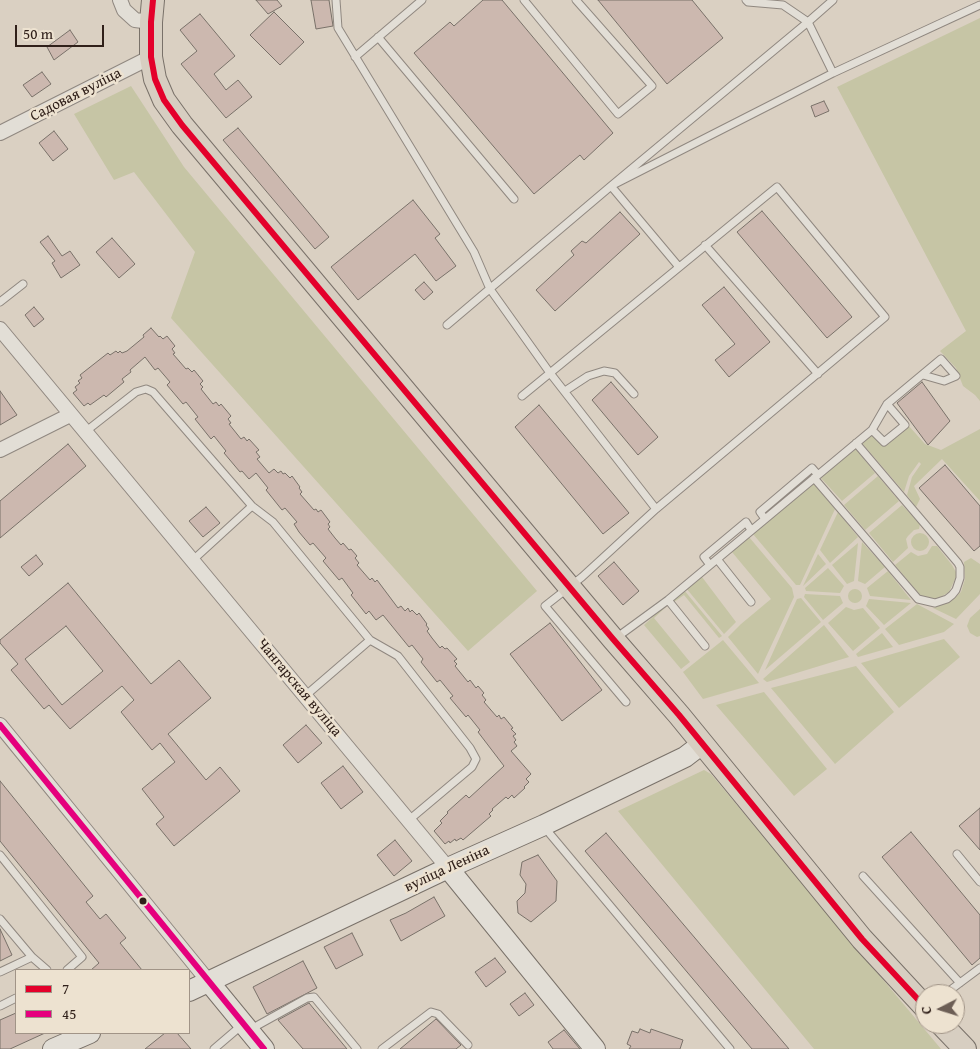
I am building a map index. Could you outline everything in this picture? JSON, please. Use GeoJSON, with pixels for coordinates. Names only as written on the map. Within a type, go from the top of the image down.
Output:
{"type":"FeatureCollection","features":[{"type":"Feature","properties":{"kind":"main road"},"geometry":{"type":"LineString","coordinates":[[153,0],[151,57],[155,79],[164,100],[182,126],[702,744],[862,938],[915,996]]}},
{"type":"Feature","properties":{"kind":"main road","name":"вуліца Леніна"},"geometry":{"type":"LineString","coordinates":[[190,991],[448,868],[544,825],[685,757],[702,744]]}},
{"type":"Feature","properties":{"kind":"main road","name":"Чангарская вуліца"},"geometry":{"type":"LineString","coordinates":[[448,868],[595,1049]]}},
{"type":"Feature","properties":{"kind":"main road"},"geometry":{"type":"LineString","coordinates":[[209,982],[264,1049]]}},
{"type":"Feature","properties":{"kind":"main road"},"geometry":{"type":"LineString","coordinates":[[951,1034],[965,1049]]}},
{"type":"Feature","properties":{"kind":"main road"},"geometry":{"type":"LineString","coordinates":[[53,1049],[81,1035]]}},
{"type":"Feature","properties":{"kind":"street"},"geometry":{"type":"LineString","coordinates":[[120,0],[124,10],[135,20],[151,22]]}},
{"type":"Feature","properties":{"kind":"street","name":"Садовая вуліца"},"geometry":{"type":"LineString","coordinates":[[0,133],[151,57]]}},
{"type":"Feature","properties":{"kind":"street","name":"Чангарская вуліца"},"geometry":{"type":"LineString","coordinates":[[0,329],[448,868]]}},
{"type":"Feature","properties":{"kind":"street"},"geometry":{"type":"LineString","coordinates":[[0,450],[70,415]]}},
{"type":"Feature","properties":{"kind":"street"},"geometry":{"type":"LineString","coordinates":[[0,726],[209,982]]}},
{"type":"Feature","properties":{"kind":"lane"},"geometry":{"type":"LineString","coordinates":[[336,0],[338,28],[474,252],[490,289],[565,392],[656,509]]}},
{"type":"Feature","properties":{"kind":"lane"},"geometry":{"type":"LineString","coordinates":[[355,56],[422,0]]}},
{"type":"Feature","properties":{"kind":"lane"},"geometry":{"type":"LineString","coordinates":[[524,0],[618,114],[652,86],[576,0]]}},
{"type":"Feature","properties":{"kind":"lane"},"geometry":{"type":"LineString","coordinates":[[746,0],[748,2],[783,5],[808,22],[833,72]]}},
{"type":"Feature","properties":{"kind":"lane"},"geometry":{"type":"LineString","coordinates":[[447,325],[834,0]]}},
{"type":"Feature","properties":{"kind":"lane"},"geometry":{"type":"LineString","coordinates":[[611,186],[833,72],[980,5]]}},
{"type":"Feature","properties":{"kind":"lane"},"geometry":{"type":"LineString","coordinates":[[378,37],[514,200]]}},
{"type":"Feature","properties":{"kind":"lane"},"geometry":{"type":"LineString","coordinates":[[611,186],[678,267]]}},
{"type":"Feature","properties":{"kind":"lane"},"geometry":{"type":"LineString","coordinates":[[522,396],[705,244],[777,187],[885,317],[656,509],[570,587],[545,606],[626,702]]}},
{"type":"Feature","properties":{"kind":"lane"},"geometry":{"type":"LineString","coordinates":[[705,244],[818,374]]}},
{"type":"Feature","properties":{"kind":"lane"},"geometry":{"type":"LineString","coordinates":[[0,302],[23,284]]}},
{"type":"Feature","properties":{"kind":"lane"},"geometry":{"type":"LineString","coordinates":[[565,392],[588,376],[604,371],[615,373],[634,394]]}},
{"type":"Feature","properties":{"kind":"lane"},"geometry":{"type":"LineString","coordinates":[[613,639],[668,600],[872,430],[887,404],[923,375]]}},
{"type":"Feature","properties":{"kind":"lane"},"geometry":{"type":"LineString","coordinates":[[85,432],[136,392],[146,389],[153,392],[252,506],[273,522],[370,640],[398,656],[470,748],[476,759],[472,767],[409,820]]}},
{"type":"Feature","properties":{"kind":"lane"},"geometry":{"type":"LineString","coordinates":[[872,430],[884,442],[905,425],[887,404]]}},
{"type":"Feature","properties":{"kind":"lane"},"geometry":{"type":"LineString","coordinates":[[816,477],[918,599],[934,603],[947,599],[952,595],[960,578],[958,563],[856,443]]}},
{"type":"Feature","properties":{"kind":"lane"},"geometry":{"type":"LineString","coordinates":[[193,560],[252,506]]}},
{"type":"Feature","properties":{"kind":"lane"},"geometry":{"type":"LineString","coordinates":[[710,564],[704,557],[746,522],[752,530]]}},
{"type":"Feature","properties":{"kind":"lane"},"geometry":{"type":"LineString","coordinates":[[717,559],[751,602]]}},
{"type":"Feature","properties":{"kind":"lane"},"geometry":{"type":"LineString","coordinates":[[668,600],[705,646]]}},
{"type":"Feature","properties":{"kind":"lane"},"geometry":{"type":"LineString","coordinates":[[305,696],[370,640]]}},
{"type":"Feature","properties":{"kind":"lane"},"geometry":{"type":"LineString","coordinates":[[544,825],[730,1049]]}},
{"type":"Feature","properties":{"kind":"lane"},"geometry":{"type":"LineString","coordinates":[[957,854],[980,882]]}},
{"type":"Feature","properties":{"kind":"lane"},"geometry":{"type":"LineString","coordinates":[[0,855],[82,958],[68,969]]}},
{"type":"Feature","properties":{"kind":"lane"},"geometry":{"type":"LineString","coordinates":[[863,876],[960,983],[980,968]]}},
{"type":"Feature","properties":{"kind":"lane"},"geometry":{"type":"LineString","coordinates":[[0,919],[32,957],[46,969]]}},
{"type":"Feature","properties":{"kind":"lane"},"geometry":{"type":"LineString","coordinates":[[0,972],[32,957]]}},
{"type":"Feature","properties":{"kind":"lane"},"geometry":{"type":"LineString","coordinates":[[214,1049],[246,1027],[307,998],[314,997],[357,1049]]}},
{"type":"Feature","properties":{"kind":"lane"},"geometry":{"type":"LineString","coordinates":[[0,1006],[15,998]]}},
{"type":"Feature","properties":{"kind":"lane"},"geometry":{"type":"LineString","coordinates":[[382,1049],[430,1012],[438,1014],[468,1045]]}},
{"type":"Feature","properties":{"kind":"green space"},"geometry":{"type":"Polygon","coordinates":[[[980,18],[980,401],[963,386],[956,368],[940,351],[966,331],[837,87],[980,18]]]}},
{"type":"Feature","properties":{"kind":"green space"},"geometry":{"type":"Polygon","coordinates":[[[131,86],[184,167],[537,591],[468,651],[171,318],[195,252],[134,172],[114,180],[74,114],[131,86]]]}},
{"type":"Feature","properties":{"kind":"green space"},"geometry":{"type":"Polygon","coordinates":[[[908,425],[925,444],[941,450],[980,429],[980,501],[942,459],[914,486],[920,499],[916,507],[907,495],[912,477],[921,464],[919,462],[909,476],[904,492],[862,443],[873,434],[884,445],[908,425]]]}},
{"type":"Feature","properties":{"kind":"green space"},"geometry":{"type":"Polygon","coordinates":[[[856,449],[875,473],[842,501],[820,477],[856,449]]]}},
{"type":"Feature","properties":{"kind":"green space"},"geometry":{"type":"Polygon","coordinates":[[[878,476],[899,501],[865,530],[844,505],[878,476]]]}},
{"type":"Feature","properties":{"kind":"green space"},"geometry":{"type":"Polygon","coordinates":[[[813,483],[835,509],[800,585],[796,585],[753,534],[813,483]]]}},
{"type":"Feature","properties":{"kind":"green space"},"geometry":{"type":"Polygon","coordinates":[[[902,505],[920,524],[919,529],[914,530],[906,539],[908,548],[893,562],[869,533],[902,505]]]}},
{"type":"Feature","properties":{"kind":"green space"},"geometry":{"type":"Polygon","coordinates":[[[838,512],[858,537],[830,563],[820,550],[838,512]]]}},
{"type":"Feature","properties":{"kind":"green space"},"geometry":{"type":"Polygon","coordinates":[[[920,533],[926,536],[929,542],[926,548],[920,551],[914,548],[911,542],[914,536],[920,533]]]}},
{"type":"Feature","properties":{"kind":"green space"},"geometry":{"type":"Polygon","coordinates":[[[749,537],[792,588],[794,597],[758,674],[728,637],[771,599],[732,552],[722,560],[749,537]]]}},
{"type":"Feature","properties":{"kind":"green space"},"geometry":{"type":"Polygon","coordinates":[[[862,542],[885,567],[865,584],[858,581],[862,542]]]}},
{"type":"Feature","properties":{"kind":"green space"},"geometry":{"type":"Polygon","coordinates":[[[858,543],[854,581],[847,584],[832,565],[858,543]]]}},
{"type":"Feature","properties":{"kind":"green space"},"geometry":{"type":"Polygon","coordinates":[[[932,546],[937,546],[956,572],[956,577],[949,592],[939,598],[929,598],[920,595],[895,565],[911,552],[918,556],[927,554],[932,546]]]}},
{"type":"Feature","properties":{"kind":"green space"},"geometry":{"type":"Polygon","coordinates":[[[818,554],[826,564],[803,586],[818,554]]]}},
{"type":"Feature","properties":{"kind":"green space"},"geometry":{"type":"Polygon","coordinates":[[[971,558],[980,564],[980,594],[956,619],[933,608],[949,602],[961,592],[965,579],[964,562],[971,558]]]}},
{"type":"Feature","properties":{"kind":"green space"},"geometry":{"type":"Polygon","coordinates":[[[716,564],[702,577],[736,622],[724,634],[686,588],[716,564]]]}},
{"type":"Feature","properties":{"kind":"green space"},"geometry":{"type":"Polygon","coordinates":[[[828,568],[844,586],[840,593],[806,591],[805,588],[828,568]]]}},
{"type":"Feature","properties":{"kind":"green space"},"geometry":{"type":"Polygon","coordinates":[[[888,571],[911,600],[870,596],[867,588],[888,571]]]}},
{"type":"Feature","properties":{"kind":"green space"},"geometry":{"type":"Polygon","coordinates":[[[852,589],[858,589],[862,596],[858,603],[852,603],[848,599],[848,593],[852,589]]]}},
{"type":"Feature","properties":{"kind":"green space"},"geometry":{"type":"Polygon","coordinates":[[[684,590],[722,636],[719,638],[684,595],[674,602],[672,600],[684,590]]]}},
{"type":"Feature","properties":{"kind":"green space"},"geometry":{"type":"Polygon","coordinates":[[[805,594],[840,596],[843,603],[823,620],[804,597],[805,594]]]}},
{"type":"Feature","properties":{"kind":"green space"},"geometry":{"type":"Polygon","coordinates":[[[801,598],[821,622],[765,670],[797,599],[801,598]]]}},
{"type":"Feature","properties":{"kind":"green space"},"geometry":{"type":"Polygon","coordinates":[[[869,599],[911,603],[884,625],[866,606],[869,599]]]}},
{"type":"Feature","properties":{"kind":"green space"},"geometry":{"type":"Polygon","coordinates":[[[917,604],[954,624],[944,632],[899,645],[885,629],[917,604]]]}},
{"type":"Feature","properties":{"kind":"green space"},"geometry":{"type":"Polygon","coordinates":[[[665,606],[654,618],[690,662],[681,669],[644,625],[665,606]]]}},
{"type":"Feature","properties":{"kind":"green space"},"geometry":{"type":"Polygon","coordinates":[[[846,607],[854,610],[863,608],[880,628],[853,651],[828,623],[846,607]]]}},
{"type":"Feature","properties":{"kind":"green space"},"geometry":{"type":"Polygon","coordinates":[[[980,609],[980,636],[977,637],[970,633],[967,626],[970,618],[980,609]]]}},
{"type":"Feature","properties":{"kind":"green space"},"geometry":{"type":"Polygon","coordinates":[[[824,625],[849,657],[767,682],[763,679],[824,625]]]}},
{"type":"Feature","properties":{"kind":"green space"},"geometry":{"type":"Polygon","coordinates":[[[882,633],[893,647],[858,657],[856,654],[882,633]]]}},
{"type":"Feature","properties":{"kind":"green space"},"geometry":{"type":"Polygon","coordinates":[[[944,639],[960,657],[899,708],[861,663],[944,639]]]}},
{"type":"Feature","properties":{"kind":"green space"},"geometry":{"type":"Polygon","coordinates":[[[723,640],[759,683],[703,699],[683,672],[723,640]]]}},
{"type":"Feature","properties":{"kind":"green space"},"geometry":{"type":"Polygon","coordinates":[[[856,666],[894,712],[835,764],[771,688],[856,666]]]}},
{"type":"Feature","properties":{"kind":"green space"},"geometry":{"type":"Polygon","coordinates":[[[764,692],[827,769],[794,796],[716,705],[764,692]]]}},
{"type":"Feature","properties":{"kind":"green space"},"geometry":{"type":"Polygon","coordinates":[[[704,770],[711,774],[915,1018],[915,1034],[928,1034],[941,1049],[814,1049],[618,811],[704,770]]]}},
{"type":"Feature","properties":{"kind":"building"},"geometry":{"type":"Polygon","coordinates":[[[256,0],[277,0],[282,6],[268,14],[256,0]]]}},
{"type":"Feature","properties":{"kind":"building"},"geometry":{"type":"Polygon","coordinates":[[[311,0],[329,0],[333,26],[316,29],[311,0]]]}},
{"type":"Feature","properties":{"kind":"building"},"geometry":{"type":"Polygon","coordinates":[[[483,0],[502,0],[613,133],[584,160],[580,155],[534,194],[414,53],[450,22],[454,26],[483,0]]]}},
{"type":"Feature","properties":{"kind":"building"},"geometry":{"type":"Polygon","coordinates":[[[598,0],[692,0],[723,38],[667,84],[598,0]]]}},
{"type":"Feature","properties":{"kind":"building"},"geometry":{"type":"Polygon","coordinates":[[[274,12],[304,42],[280,65],[250,35],[274,12]]]}},
{"type":"Feature","properties":{"kind":"building"},"geometry":{"type":"Polygon","coordinates":[[[200,14],[235,56],[214,74],[226,90],[238,80],[252,97],[226,118],[181,64],[197,51],[180,30],[200,14]]]}},
{"type":"Feature","properties":{"kind":"building"},"geometry":{"type":"Polygon","coordinates":[[[70,30],[78,42],[54,60],[47,47],[70,30]]]}},
{"type":"Feature","properties":{"kind":"building"},"geometry":{"type":"Polygon","coordinates":[[[42,72],[51,84],[32,97],[23,85],[42,72]]]}},
{"type":"Feature","properties":{"kind":"building"},"geometry":{"type":"Polygon","coordinates":[[[824,101],[829,111],[815,117],[811,106],[824,101]]]}},
{"type":"Feature","properties":{"kind":"building"},"geometry":{"type":"Polygon","coordinates":[[[238,128],[329,237],[315,249],[223,140],[238,128]]]}},
{"type":"Feature","properties":{"kind":"building"},"geometry":{"type":"Polygon","coordinates":[[[54,131],[68,149],[53,161],[39,143],[54,131]]]}},
{"type":"Feature","properties":{"kind":"building"},"geometry":{"type":"Polygon","coordinates":[[[413,200],[440,234],[435,238],[456,266],[436,281],[415,254],[358,300],[331,267],[413,200]]]}},
{"type":"Feature","properties":{"kind":"building"},"geometry":{"type":"Polygon","coordinates":[[[762,211],[852,317],[827,338],[737,232],[762,211]]]}},
{"type":"Feature","properties":{"kind":"building"},"geometry":{"type":"Polygon","coordinates":[[[620,212],[640,234],[555,311],[536,290],[574,255],[571,251],[582,241],[586,243],[620,212]]]}},
{"type":"Feature","properties":{"kind":"building"},"geometry":{"type":"Polygon","coordinates":[[[48,236],[62,256],[70,251],[80,265],[61,278],[52,263],[55,261],[40,242],[48,236]]]}},
{"type":"Feature","properties":{"kind":"building"},"geometry":{"type":"Polygon","coordinates":[[[112,238],[135,264],[119,278],[96,252],[112,238]]]}},
{"type":"Feature","properties":{"kind":"building"},"geometry":{"type":"Polygon","coordinates":[[[424,282],[433,292],[424,300],[415,290],[424,282]]]}},
{"type":"Feature","properties":{"kind":"building"},"geometry":{"type":"Polygon","coordinates":[[[724,287],[770,342],[729,377],[715,360],[735,344],[702,305],[724,287]]]}},
{"type":"Feature","properties":{"kind":"building"},"geometry":{"type":"Polygon","coordinates":[[[34,307],[44,319],[34,327],[25,315],[34,307]]]}},
{"type":"Feature","properties":{"kind":"building"},"geometry":{"type":"Polygon","coordinates":[[[151,328],[163,339],[167,336],[175,346],[172,349],[175,353],[173,354],[186,369],[188,368],[192,372],[194,370],[203,381],[200,384],[203,387],[201,389],[213,404],[216,402],[219,406],[221,404],[231,416],[228,419],[231,423],[229,424],[241,439],[244,437],[247,441],[249,439],[259,450],[256,452],[260,457],[257,459],[269,473],[274,469],[278,473],[281,471],[283,474],[285,473],[290,478],[292,476],[300,487],[302,492],[300,494],[314,510],[316,509],[318,512],[321,510],[330,522],[328,529],[341,545],[343,543],[357,556],[355,558],[359,563],[357,565],[370,580],[372,578],[375,582],[377,580],[398,608],[401,606],[405,611],[408,608],[410,612],[412,610],[417,615],[419,613],[427,624],[429,629],[427,631],[440,648],[442,646],[445,649],[447,648],[457,659],[454,661],[457,664],[455,666],[468,682],[470,680],[476,688],[478,686],[484,693],[482,695],[486,700],[484,702],[497,717],[499,715],[501,719],[504,717],[513,728],[511,729],[516,734],[513,736],[517,746],[511,751],[531,774],[526,779],[529,782],[514,798],[512,795],[508,799],[506,797],[492,809],[489,814],[491,816],[463,840],[461,838],[456,841],[455,839],[445,844],[434,831],[442,823],[440,821],[447,812],[466,795],[469,798],[504,766],[478,732],[480,730],[468,715],[466,717],[450,698],[453,696],[440,680],[437,682],[421,662],[423,659],[412,645],[409,647],[383,615],[376,620],[369,611],[366,614],[351,595],[353,593],[342,578],[339,580],[323,561],[326,558],[313,543],[310,545],[299,532],[294,524],[297,522],[285,508],[282,510],[266,490],[268,488],[256,473],[249,479],[242,471],[240,472],[224,453],[226,451],[214,436],[211,439],[195,419],[198,417],[186,402],[183,404],[167,385],[170,382],[158,368],[155,370],[145,357],[122,379],[124,382],[106,397],[104,395],[90,405],[88,403],[84,406],[73,393],[77,390],[75,387],[80,383],[78,381],[82,378],[80,375],[108,353],[110,355],[116,351],[122,353],[127,351],[144,337],[143,335],[151,328]]]}},
{"type":"Feature","properties":{"kind":"building"},"geometry":{"type":"Polygon","coordinates":[[[611,382],[658,437],[638,455],[592,400],[611,382]]]}},
{"type":"Feature","properties":{"kind":"building"},"geometry":{"type":"Polygon","coordinates":[[[922,382],[950,421],[928,445],[897,403],[922,382]]]}},
{"type":"Feature","properties":{"kind":"building"},"geometry":{"type":"Polygon","coordinates":[[[0,391],[17,415],[0,425],[0,391]]]}},
{"type":"Feature","properties":{"kind":"building"},"geometry":{"type":"Polygon","coordinates":[[[539,405],[629,513],[603,534],[515,427],[539,405]]]}},
{"type":"Feature","properties":{"kind":"building"},"geometry":{"type":"Polygon","coordinates":[[[68,444],[86,466],[0,538],[0,501],[68,444]]]}},
{"type":"Feature","properties":{"kind":"building"},"geometry":{"type":"Polygon","coordinates":[[[945,465],[980,506],[980,546],[974,551],[919,488],[945,465]]]}},
{"type":"Feature","properties":{"kind":"building"},"geometry":{"type":"Polygon","coordinates":[[[206,507],[220,523],[203,537],[189,521],[206,507]]]}},
{"type":"Feature","properties":{"kind":"building"},"geometry":{"type":"Polygon","coordinates":[[[36,555],[43,564],[29,576],[21,567],[36,555]]]}},
{"type":"Feature","properties":{"kind":"building"},"geometry":{"type":"Polygon","coordinates":[[[614,562],[639,591],[623,605],[598,576],[614,562]]]}},
{"type":"Feature","properties":{"kind":"building"},"geometry":{"type":"Polygon","coordinates":[[[68,583],[151,684],[179,660],[211,698],[168,734],[206,780],[220,767],[240,791],[174,846],[156,824],[164,817],[142,789],[175,762],[160,743],[152,750],[121,712],[134,700],[122,686],[70,729],[49,705],[44,709],[11,670],[18,664],[0,643],[0,640],[68,583]],[[66,626],[25,659],[62,705],[103,671],[66,626]]]}},
{"type":"Feature","properties":{"kind":"building"},"geometry":{"type":"Polygon","coordinates":[[[550,623],[602,690],[562,721],[510,654],[550,623]]]}},
{"type":"Feature","properties":{"kind":"building"},"geometry":{"type":"Polygon","coordinates":[[[306,725],[322,743],[298,763],[283,745],[306,725]]]}},
{"type":"Feature","properties":{"kind":"building"},"geometry":{"type":"Polygon","coordinates":[[[343,766],[363,792],[341,809],[321,783],[343,766]]]}},
{"type":"Feature","properties":{"kind":"building"},"geometry":{"type":"Polygon","coordinates":[[[0,781],[93,896],[86,902],[100,919],[106,914],[126,938],[120,943],[141,969],[92,969],[99,963],[0,841],[0,781]]]}},
{"type":"Feature","properties":{"kind":"building"},"geometry":{"type":"Polygon","coordinates":[[[980,808],[980,850],[959,826],[980,808]]]}},
{"type":"Feature","properties":{"kind":"building"},"geometry":{"type":"Polygon","coordinates":[[[911,832],[980,915],[980,958],[972,965],[882,857],[911,832]]]}},
{"type":"Feature","properties":{"kind":"building"},"geometry":{"type":"Polygon","coordinates":[[[606,833],[789,1049],[752,1049],[585,851],[606,833]]]}},
{"type":"Feature","properties":{"kind":"building"},"geometry":{"type":"Polygon","coordinates":[[[395,840],[412,861],[394,876],[377,855],[395,840]]]}},
{"type":"Feature","properties":{"kind":"building"},"geometry":{"type":"Polygon","coordinates":[[[538,855],[557,881],[556,901],[531,922],[518,913],[517,901],[525,893],[526,884],[520,875],[522,862],[538,855]]]}},
{"type":"Feature","properties":{"kind":"building"},"geometry":{"type":"Polygon","coordinates":[[[434,897],[445,916],[401,941],[390,920],[434,897]]]}},
{"type":"Feature","properties":{"kind":"building"},"geometry":{"type":"Polygon","coordinates":[[[0,929],[12,955],[0,961],[0,929]]]}},
{"type":"Feature","properties":{"kind":"building"},"geometry":{"type":"Polygon","coordinates":[[[352,933],[363,955],[336,969],[324,947],[352,933]]]}},
{"type":"Feature","properties":{"kind":"building"},"geometry":{"type":"Polygon","coordinates":[[[495,958],[506,972],[486,987],[475,972],[495,958]]]}},
{"type":"Feature","properties":{"kind":"building"},"geometry":{"type":"Polygon","coordinates":[[[303,961],[317,988],[267,1014],[253,987],[303,961]]]}},
{"type":"Feature","properties":{"kind":"building"},"geometry":{"type":"Polygon","coordinates":[[[525,993],[534,1005],[519,1016],[510,1004],[525,993]]]}},
{"type":"Feature","properties":{"kind":"building"},"geometry":{"type":"Polygon","coordinates":[[[309,1003],[347,1049],[303,1049],[278,1020],[309,1003]]]}},
{"type":"Feature","properties":{"kind":"building"},"geometry":{"type":"Polygon","coordinates":[[[15,1013],[15,1034],[43,1034],[10,1049],[0,1049],[0,1020],[15,1013]]]}},
{"type":"Feature","properties":{"kind":"building"},"geometry":{"type":"Polygon","coordinates":[[[436,1019],[461,1045],[456,1049],[400,1049],[436,1019]]]}},
{"type":"Feature","properties":{"kind":"building"},"geometry":{"type":"Polygon","coordinates":[[[640,1029],[650,1033],[651,1029],[683,1040],[680,1049],[629,1049],[631,1046],[627,1044],[632,1031],[638,1033],[640,1029]]]}},
{"type":"Feature","properties":{"kind":"building"},"geometry":{"type":"Polygon","coordinates":[[[564,1030],[580,1049],[553,1049],[548,1042],[564,1030]]]}},
{"type":"Feature","properties":{"kind":"building"},"geometry":{"type":"Polygon","coordinates":[[[164,1034],[178,1034],[191,1049],[145,1049],[164,1034]]]}},
{"type":"Feature","properties":{"kind":"transit line","name":"7"},"geometry":{"type":"LineString","coordinates":[[153,0],[151,57],[155,79],[164,100],[182,125],[613,639],[679,715],[862,939],[915,996]]}},
{"type":"Feature","properties":{"kind":"transit line","name":"45"},"geometry":{"type":"LineString","coordinates":[[0,725],[264,1049]]}}]}
